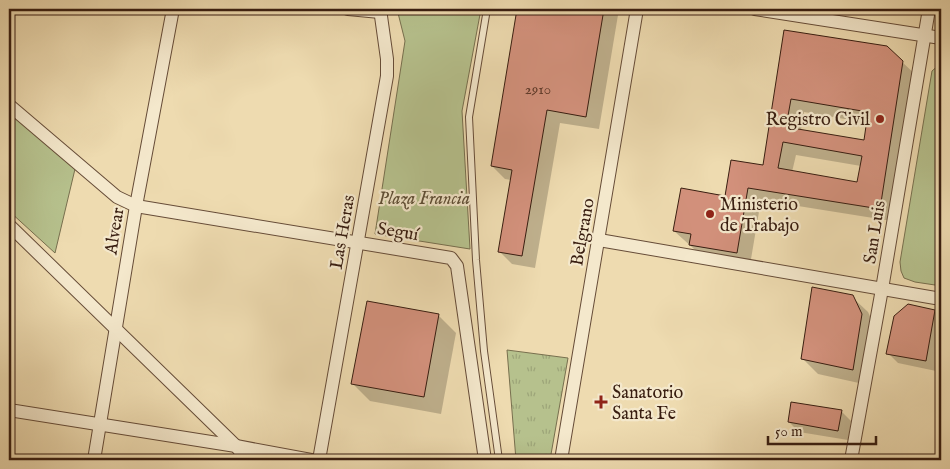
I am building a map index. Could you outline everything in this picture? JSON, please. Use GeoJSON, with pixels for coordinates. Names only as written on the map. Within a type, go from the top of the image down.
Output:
{"type":"FeatureCollection","features":[{"type":"Feature","properties":{"kind":"street","name":"Alvear"},"geometry":{"type":"LineString","coordinates":[[94,460],[136,206],[173,9]]}},
{"type":"Feature","properties":{"kind":"street"},"geometry":{"type":"LineString","coordinates":[[348,9],[380,11]]}},
{"type":"Feature","properties":{"kind":"street","name":"Belgrano"},"geometry":{"type":"LineString","coordinates":[[562,460],[637,9]]}},
{"type":"Feature","properties":{"kind":"street"},"geometry":{"type":"LineString","coordinates":[[755,9],[941,38]]}},
{"type":"Feature","properties":{"kind":"street","name":"San Luis"},"geometry":{"type":"LineString","coordinates":[[851,460],[929,9]]}},
{"type":"Feature","properties":{"kind":"street","name":"Las Heras"},"geometry":{"type":"LineString","coordinates":[[319,460],[387,76],[387,58],[380,11]]}},
{"type":"Feature","properties":{"kind":"street","name":"Seguí"},"geometry":{"type":"LineString","coordinates":[[9,106],[117,197],[136,206],[451,258],[457,266],[485,460]]}},
{"type":"Feature","properties":{"kind":"street"},"geometry":{"type":"LineString","coordinates":[[9,225],[236,446],[247,460]]}},
{"type":"Feature","properties":{"kind":"street"},"geometry":{"type":"LineString","coordinates":[[599,240],[941,299]]}},
{"type":"Feature","properties":{"kind":"street"},"geometry":{"type":"LineString","coordinates":[[9,410],[236,446],[311,460]]}},
{"type":"Feature","properties":{"kind":"lane"},"geometry":{"type":"LineString","coordinates":[[487,9],[469,117],[476,260],[482,333],[499,460]]}},
{"type":"Feature","properties":{"kind":"green space","name":"Plaza Francia"},"geometry":{"type":"Polygon","coordinates":[[[397,9],[481,9],[462,111],[470,249],[375,234],[405,41],[397,9]]]}},
{"type":"Feature","properties":{"kind":"green space"},"geometry":{"type":"Polygon","coordinates":[[[941,63],[941,278],[935,285],[904,278],[900,262],[932,71],[941,63]]]}},
{"type":"Feature","properties":{"kind":"green space"},"geometry":{"type":"Polygon","coordinates":[[[9,112],[75,169],[55,253],[9,211],[9,112]]]}},
{"type":"Feature","properties":{"kind":"green space"},"geometry":{"type":"Polygon","coordinates":[[[507,350],[568,358],[550,460],[516,460],[507,350]]]}},
{"type":"Feature","properties":{"kind":"building"},"geometry":{"type":"Polygon","coordinates":[[[517,9],[604,9],[586,117],[547,110],[522,256],[498,252],[512,170],[491,166],[517,9]]]}},
{"type":"Feature","properties":{"kind":"building","name":"Registro Civil"},"geometry":{"type":"Polygon","coordinates":[[[784,30],[887,46],[903,61],[880,209],[748,188],[737,253],[689,245],[691,234],[673,231],[681,188],[725,196],[731,160],[763,165],[784,30]],[[791,99],[786,127],[864,140],[868,112],[791,99]],[[783,142],[778,168],[857,182],[862,156],[783,142]]]}},
{"type":"Feature","properties":{"kind":"building"},"geometry":{"type":"Polygon","coordinates":[[[812,287],[853,295],[862,314],[853,370],[801,359],[812,287]]]}},
{"type":"Feature","properties":{"kind":"building"},"geometry":{"type":"Polygon","coordinates":[[[367,301],[439,314],[424,397],[351,384],[367,301]]]}},
{"type":"Feature","properties":{"kind":"building"},"geometry":{"type":"Polygon","coordinates":[[[908,304],[935,310],[926,361],[886,354],[894,316],[908,304]]]}},
{"type":"Feature","properties":{"kind":"building"},"geometry":{"type":"Polygon","coordinates":[[[791,402],[842,410],[838,431],[788,422],[791,402]]]}},
{"type":"Feature","properties":{"kind":"place","name":"Registro Civil"},"geometry":{"type":"Point","coordinates":[880,119]}},
{"type":"Feature","properties":{"kind":"place","name":"Ministerio de Trabajo"},"geometry":{"type":"Point","coordinates":[710,214]}},
{"type":"Feature","properties":{"kind":"place","name":"Sanatorio Santa Fe"},"geometry":{"type":"Point","coordinates":[601,402]}}]}
